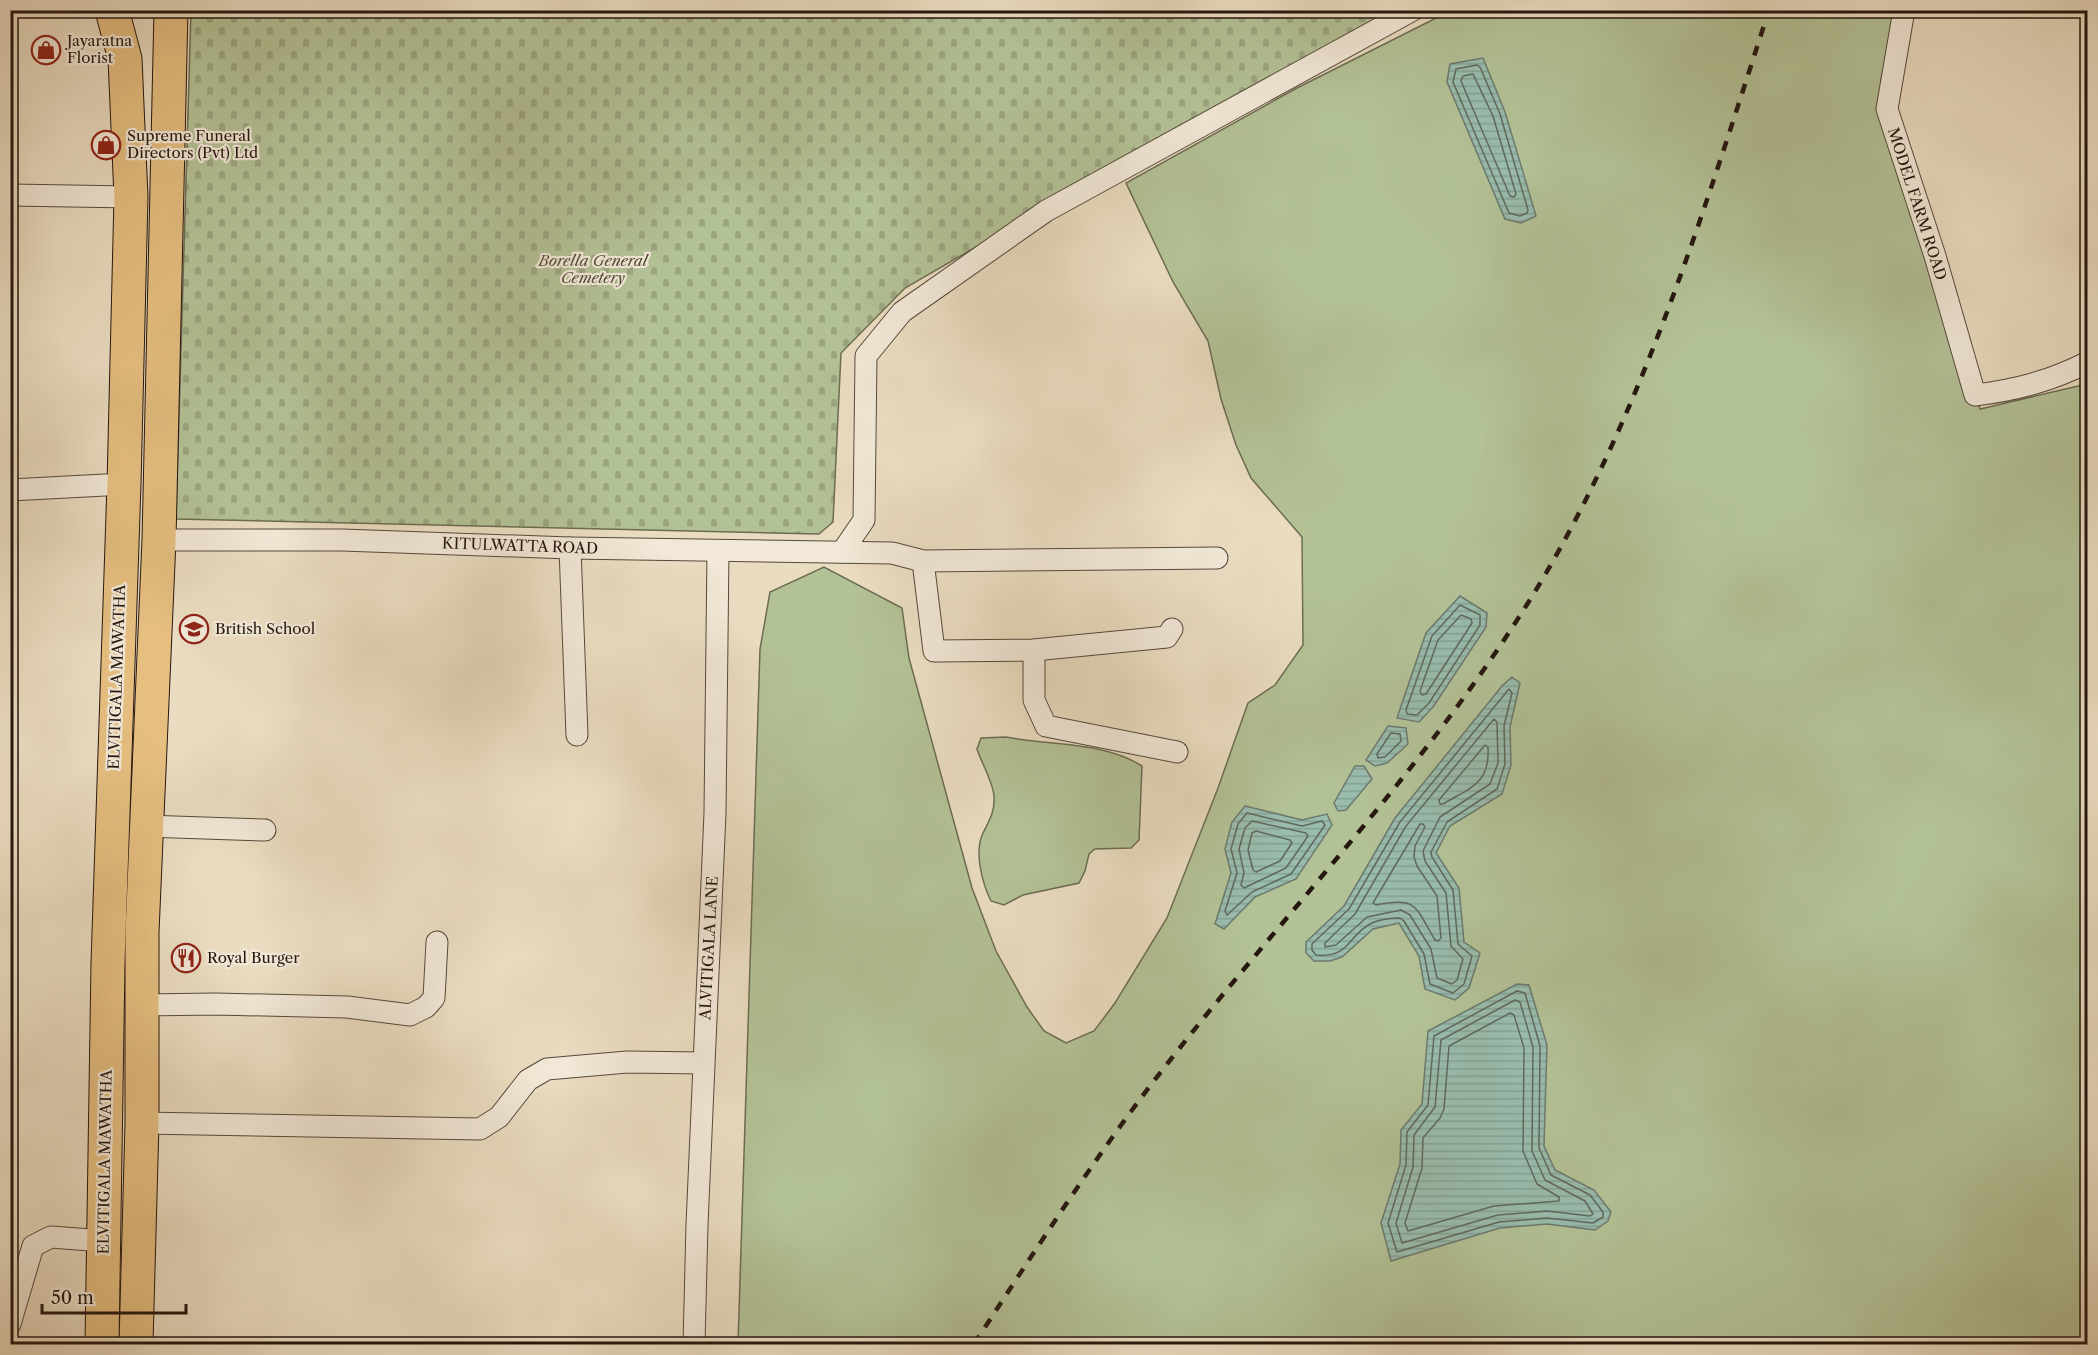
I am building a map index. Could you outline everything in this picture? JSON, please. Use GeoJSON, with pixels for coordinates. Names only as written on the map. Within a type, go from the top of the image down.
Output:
{"type":"FeatureCollection","features":[{"type":"Feature","properties":{"kind":"highway","name":"ELVITIGALA MAWATHA"},"geometry":{"type":"LineString","coordinates":[[102,1344],[108,963],[131,197],[125,59],[112,10]]}},
{"type":"Feature","properties":{"kind":"highway"},"geometry":{"type":"LineString","coordinates":[[136,1344],[142,1123],[141,1005],[146,826],[159,540],[171,10]]}},
{"type":"Feature","properties":{"kind":"highway"},"geometry":{"type":"LineString","coordinates":[[103,1290],[137,1290]]}},
{"type":"Feature","properties":{"kind":"street"},"geometry":{"type":"LineString","coordinates":[[842,552],[864,520],[866,356],[902,312],[1046,211],[1413,10]]}},
{"type":"Feature","properties":{"kind":"street","name":"MODEL FARM ROAD"},"geometry":{"type":"LineString","coordinates":[[1904,10],[1887,110],[1935,256],[1976,395],[2008,391],[2063,375],[2088,362]]}},
{"type":"Feature","properties":{"kind":"street"},"geometry":{"type":"LineString","coordinates":[[10,195],[131,197]]}},
{"type":"Feature","properties":{"kind":"street"},"geometry":{"type":"LineString","coordinates":[[10,490],[124,484]]}},
{"type":"Feature","properties":{"kind":"street","name":"KITULWATTA ROAD"},"geometry":{"type":"LineString","coordinates":[[159,540],[342,540],[570,548],[892,553],[923,561],[1217,558]]}},
{"type":"Feature","properties":{"kind":"street"},"geometry":{"type":"LineString","coordinates":[[570,548],[577,735]]}},
{"type":"Feature","properties":{"kind":"street","name":"ALVITIGALA LANE"},"geometry":{"type":"LineString","coordinates":[[694,1344],[703,1064],[715,813],[718,551]]}},
{"type":"Feature","properties":{"kind":"street"},"geometry":{"type":"LineString","coordinates":[[923,561],[934,651],[1034,650],[1167,637],[1172,629]]}},
{"type":"Feature","properties":{"kind":"street"},"geometry":{"type":"LineString","coordinates":[[1034,650],[1034,700],[1046,726],[1178,752]]}},
{"type":"Feature","properties":{"kind":"street"},"geometry":{"type":"LineString","coordinates":[[146,826],[265,830]]}},
{"type":"Feature","properties":{"kind":"street"},"geometry":{"type":"LineString","coordinates":[[141,1005],[347,1007],[410,1015],[426,1007],[434,998],[436,942]]}},
{"type":"Feature","properties":{"kind":"street"},"geometry":{"type":"LineString","coordinates":[[142,1123],[480,1129],[499,1117],[528,1080],[547,1070],[627,1062],[703,1064]]}},
{"type":"Feature","properties":{"kind":"street"},"geometry":{"type":"LineString","coordinates":[[10,1324],[33,1246],[51,1237],[104,1241]]}},
{"type":"Feature","properties":{"kind":"green space","name":"Borella General Cemetery"},"geometry":{"type":"Polygon","coordinates":[[[191,11],[1424,11],[1296,80],[1021,221],[905,288],[841,353],[833,522],[819,534],[176,519],[191,11]]]}},
{"type":"Feature","properties":{"kind":"green space"},"geometry":{"type":"Polygon","coordinates":[[[1450,11],[1897,11],[1881,80],[1980,409],[2087,384],[2087,1344],[738,1344],[760,649],[770,592],[824,567],[902,608],[909,658],[972,888],[996,951],[1027,1007],[1044,1031],[1066,1043],[1094,1031],[1115,1003],[1167,918],[1218,788],[1248,703],[1275,685],[1303,645],[1302,537],[1251,478],[1236,445],[1221,399],[1208,341],[1173,282],[1126,183],[1295,89],[1450,11]]]}},
{"type":"Feature","properties":{"kind":"green space"},"geometry":{"type":"Polygon","coordinates":[[[1006,737],[1093,748],[1127,758],[1142,766],[1139,840],[1131,848],[1095,849],[1089,854],[1079,883],[1023,895],[1004,905],[991,901],[982,876],[979,849],[980,840],[993,812],[994,797],[990,780],[977,749],[981,738],[1006,737]]]}},
{"type":"Feature","properties":{"kind":"water"},"geometry":{"type":"Polygon","coordinates":[[[1483,58],[1505,112],[1536,216],[1521,223],[1505,219],[1447,82],[1450,64],[1483,58]]]}},
{"type":"Feature","properties":{"kind":"water"},"geometry":{"type":"Polygon","coordinates":[[[1460,596],[1487,613],[1486,627],[1433,707],[1419,722],[1397,718],[1426,633],[1460,596]]]}},
{"type":"Feature","properties":{"kind":"water"},"geometry":{"type":"Polygon","coordinates":[[[1512,677],[1520,683],[1510,727],[1511,765],[1502,794],[1450,826],[1436,853],[1459,888],[1464,942],[1480,953],[1469,988],[1455,1000],[1425,989],[1419,956],[1399,923],[1373,929],[1342,957],[1330,961],[1314,961],[1306,953],[1306,942],[1344,906],[1395,818],[1502,686],[1512,677]]]}},
{"type":"Feature","properties":{"kind":"water"},"geometry":{"type":"Polygon","coordinates":[[[1388,726],[1406,728],[1408,744],[1387,763],[1375,766],[1366,760],[1388,726]]]}},
{"type":"Feature","properties":{"kind":"water"},"geometry":{"type":"Polygon","coordinates":[[[1355,766],[1364,766],[1372,779],[1346,810],[1338,811],[1334,803],[1355,766]]]}},
{"type":"Feature","properties":{"kind":"water"},"geometry":{"type":"Polygon","coordinates":[[[1245,806],[1302,820],[1327,814],[1332,825],[1296,879],[1255,897],[1224,929],[1215,924],[1231,873],[1225,849],[1232,822],[1245,806]]]}},
{"type":"Feature","properties":{"kind":"water"},"geometry":{"type":"Polygon","coordinates":[[[1517,984],[1529,985],[1547,1045],[1544,1146],[1555,1170],[1594,1190],[1611,1212],[1608,1221],[1595,1230],[1547,1224],[1500,1228],[1391,1261],[1381,1223],[1400,1164],[1401,1130],[1422,1104],[1428,1031],[1517,984]]]}},
{"type":"Feature","properties":{"kind":"railway"},"geometry":{"type":"LineString","coordinates":[[974,1344],[1069,1200],[1144,1093],[1412,766],[1458,706],[1542,580],[1579,513],[1643,373],[1697,229],[1769,10]]}},
{"type":"Feature","properties":{"kind":"place","name":"Jayaratna Florist"},"geometry":{"type":"Point","coordinates":[46,50]}},
{"type":"Feature","properties":{"kind":"place","name":"Supreme Funeral Directors (Pvt) Ltd"},"geometry":{"type":"Point","coordinates":[106,145]}},
{"type":"Feature","properties":{"kind":"place","name":"British School"},"geometry":{"type":"Point","coordinates":[194,629]}},
{"type":"Feature","properties":{"kind":"place","name":"Royal Burger"},"geometry":{"type":"Point","coordinates":[186,958]}}]}
